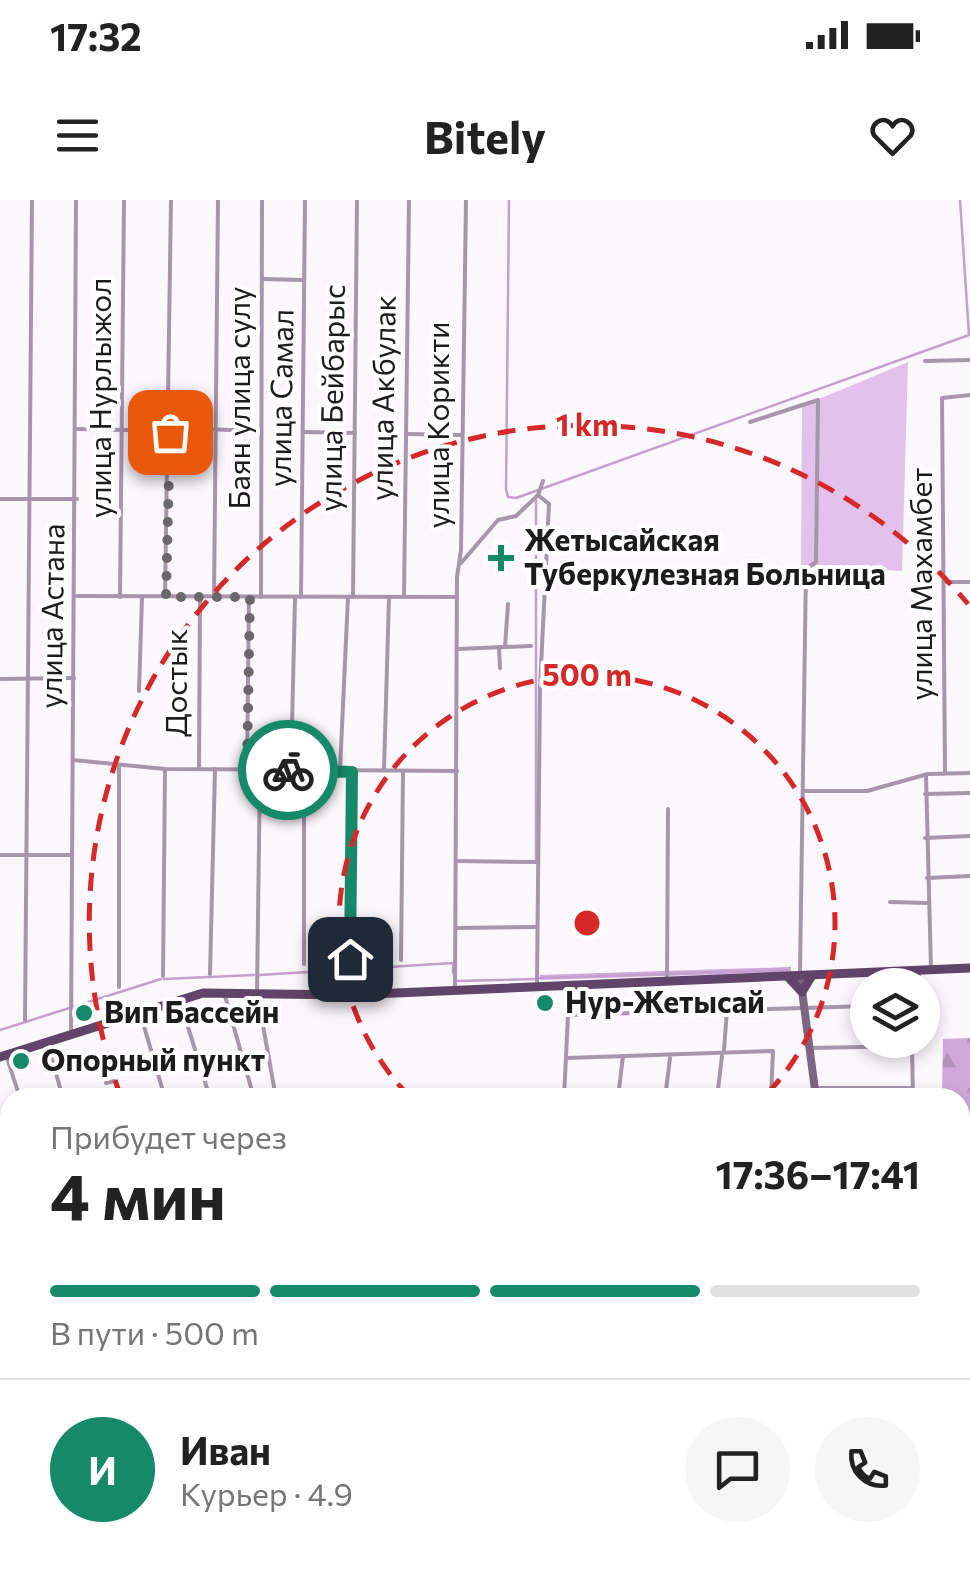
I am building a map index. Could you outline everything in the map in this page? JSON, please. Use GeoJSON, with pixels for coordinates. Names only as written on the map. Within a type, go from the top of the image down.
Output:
{"type":"FeatureCollection","features":[{"type":"Feature","properties":{"kind":"main road"},"geometry":{"type":"LineString","coordinates":[[940,971],[970,970]]}},
{"type":"Feature","properties":{"kind":"main road"},"geometry":{"type":"LineString","coordinates":[[786,976],[802,992]]}},
{"type":"Feature","properties":{"kind":"main road"},"geometry":{"type":"LineString","coordinates":[[802,992],[806,976]]}},
{"type":"Feature","properties":{"kind":"main road"},"geometry":{"type":"LineString","coordinates":[[3,1056],[179,997],[225,992],[350,995],[667,977],[850,976]]}},
{"type":"Feature","properties":{"kind":"street"},"geometry":{"type":"LineString","coordinates":[[26,1020],[32,200]]}},
{"type":"Feature","properties":{"kind":"street","name":"улица Астана"},"geometry":{"type":"LineString","coordinates":[[71,1034],[78,499],[76,200]]}},
{"type":"Feature","properties":{"kind":"street","name":"улица Нурлыжол"},"geometry":{"type":"LineString","coordinates":[[120,597],[124,200]]}},
{"type":"Feature","properties":{"kind":"street"},"geometry":{"type":"LineString","coordinates":[[166,597],[171,200]]}},
{"type":"Feature","properties":{"kind":"street"},"geometry":{"type":"LineString","coordinates":[[214,597],[218,200]]}},
{"type":"Feature","properties":{"kind":"street","name":"Баян улица сулу"},"geometry":{"type":"LineString","coordinates":[[262,200],[262,597]]}},
{"type":"Feature","properties":{"kind":"street","name":"улица Самал"},"geometry":{"type":"LineString","coordinates":[[291,770],[304,432],[305,200]]}},
{"type":"Feature","properties":{"kind":"street","name":"улица Бейбарыс"},"geometry":{"type":"LineString","coordinates":[[350,597],[358,200]]}},
{"type":"Feature","properties":{"kind":"street","name":"улица Акбулак"},"geometry":{"type":"LineString","coordinates":[[404,597],[409,200]]}},
{"type":"Feature","properties":{"kind":"street","name":"улица Корикти"},"geometry":{"type":"LineString","coordinates":[[455,987],[466,200]]}},
{"type":"Feature","properties":{"kind":"street"},"geometry":{"type":"LineString","coordinates":[[263,280],[305,280]]}},
{"type":"Feature","properties":{"kind":"street"},"geometry":{"type":"LineString","coordinates":[[925,360],[970,360]]}},
{"type":"Feature","properties":{"kind":"street","name":"улица Махамбет"},"geometry":{"type":"LineString","coordinates":[[945,773],[944,395],[970,395]]}},
{"type":"Feature","properties":{"kind":"street"},"geometry":{"type":"LineString","coordinates":[[750,422],[818,400],[816,562],[806,570],[806,976]]}},
{"type":"Feature","properties":{"kind":"street"},"geometry":{"type":"LineString","coordinates":[[78,429],[262,431]]}},
{"type":"Feature","properties":{"kind":"street"},"geometry":{"type":"LineString","coordinates":[[304,432],[355,433]]}},
{"type":"Feature","properties":{"kind":"street"},"geometry":{"type":"LineString","coordinates":[[407,434],[462,435]]}},
{"type":"Feature","properties":{"kind":"street"},"geometry":{"type":"LineString","coordinates":[[460,563],[498,520],[516,516],[538,493],[543,481]]}},
{"type":"Feature","properties":{"kind":"street"},"geometry":{"type":"LineString","coordinates":[[537,987],[549,504],[538,493]]}},
{"type":"Feature","properties":{"kind":"street"},"geometry":{"type":"LineString","coordinates":[[0,499],[78,499]]}},
{"type":"Feature","properties":{"kind":"street"},"geometry":{"type":"LineString","coordinates":[[946,582],[970,582]]}},
{"type":"Feature","properties":{"kind":"street"},"geometry":{"type":"LineString","coordinates":[[76,596],[458,596]]}},
{"type":"Feature","properties":{"kind":"street"},"geometry":{"type":"LineString","coordinates":[[139,691],[142,597]]}},
{"type":"Feature","properties":{"kind":"street","name":"Достык"},"geometry":{"type":"LineString","coordinates":[[199,769],[200,597]]}},
{"type":"Feature","properties":{"kind":"street"},"geometry":{"type":"LineString","coordinates":[[247,768],[250,597]]}},
{"type":"Feature","properties":{"kind":"street"},"geometry":{"type":"LineString","coordinates":[[340,770],[350,597]]}},
{"type":"Feature","properties":{"kind":"street"},"geometry":{"type":"LineString","coordinates":[[384,770],[389,598]]}},
{"type":"Feature","properties":{"kind":"street"},"geometry":{"type":"LineString","coordinates":[[500,668],[508,604]]}},
{"type":"Feature","properties":{"kind":"street"},"geometry":{"type":"LineString","coordinates":[[458,649],[532,646]]}},
{"type":"Feature","properties":{"kind":"street"},"geometry":{"type":"LineString","coordinates":[[0,679],[74,678]]}},
{"type":"Feature","properties":{"kind":"street"},"geometry":{"type":"LineString","coordinates":[[72,760],[165,769],[457,771]]}},
{"type":"Feature","properties":{"kind":"street"},"geometry":{"type":"LineString","coordinates":[[119,767],[119,987]]}},
{"type":"Feature","properties":{"kind":"street"},"geometry":{"type":"LineString","coordinates":[[260,768],[257,992],[274,1088]]}},
{"type":"Feature","properties":{"kind":"street"},"geometry":{"type":"LineString","coordinates":[[162,976],[165,769]]}},
{"type":"Feature","properties":{"kind":"street"},"geometry":{"type":"LineString","coordinates":[[210,974],[215,769]]}},
{"type":"Feature","properties":{"kind":"street"},"geometry":{"type":"LineString","coordinates":[[304,770],[304,964]]}},
{"type":"Feature","properties":{"kind":"street"},"geometry":{"type":"LineString","coordinates":[[350,995],[352,772]]}},
{"type":"Feature","properties":{"kind":"street"},"geometry":{"type":"LineString","coordinates":[[401,960],[403,772]]}},
{"type":"Feature","properties":{"kind":"street"},"geometry":{"type":"LineString","coordinates":[[803,792],[867,790],[926,775],[970,773]]}},
{"type":"Feature","properties":{"kind":"street"},"geometry":{"type":"LineString","coordinates":[[926,775],[931,968]]}},
{"type":"Feature","properties":{"kind":"street"},"geometry":{"type":"LineString","coordinates":[[925,794],[970,792]]}},
{"type":"Feature","properties":{"kind":"street"},"geometry":{"type":"LineString","coordinates":[[667,977],[668,809]]}},
{"type":"Feature","properties":{"kind":"street"},"geometry":{"type":"LineString","coordinates":[[926,838],[970,836]]}},
{"type":"Feature","properties":{"kind":"street"},"geometry":{"type":"LineString","coordinates":[[0,856],[71,854]]}},
{"type":"Feature","properties":{"kind":"street"},"geometry":{"type":"LineString","coordinates":[[456,861],[538,862]]}},
{"type":"Feature","properties":{"kind":"street"},"geometry":{"type":"LineString","coordinates":[[927,878],[970,876]]}},
{"type":"Feature","properties":{"kind":"street"},"geometry":{"type":"LineString","coordinates":[[890,902],[928,903]]}},
{"type":"Feature","properties":{"kind":"street"},"geometry":{"type":"LineString","coordinates":[[456,928],[537,927]]}},
{"type":"Feature","properties":{"kind":"street"},"geometry":{"type":"LineString","coordinates":[[561,985],[567,996],[568,1015],[565,1088]]}},
{"type":"Feature","properties":{"kind":"street"},"geometry":{"type":"LineString","coordinates":[[225,992],[251,1088]]}},
{"type":"Feature","properties":{"kind":"street"},"geometry":{"type":"LineString","coordinates":[[802,992],[814,1088]]}},
{"type":"Feature","properties":{"kind":"street"},"geometry":{"type":"LineString","coordinates":[[179,997],[207,1088]]}},
{"type":"Feature","properties":{"kind":"street"},"geometry":{"type":"LineString","coordinates":[[568,1015],[850,1006]]}},
{"type":"Feature","properties":{"kind":"street"},"geometry":{"type":"LineString","coordinates":[[139,1010],[162,1088]]}},
{"type":"Feature","properties":{"kind":"street"},"geometry":{"type":"LineString","coordinates":[[718,1088],[727,1010]]}},
{"type":"Feature","properties":{"kind":"street"},"geometry":{"type":"LineString","coordinates":[[47,1042],[60,1088]]}},
{"type":"Feature","properties":{"kind":"street"},"geometry":{"type":"LineString","coordinates":[[809,1048],[850,1046]]}},
{"type":"Feature","properties":{"kind":"street"},"geometry":{"type":"LineString","coordinates":[[567,1058],[770,1051],[771,1088]]}},
{"type":"Feature","properties":{"kind":"street"},"geometry":{"type":"LineString","coordinates":[[666,1088],[670,1055]]}},
{"type":"Feature","properties":{"kind":"street"},"geometry":{"type":"LineString","coordinates":[[3,1056],[16,1088]]}},
{"type":"Feature","properties":{"kind":"street"},"geometry":{"type":"LineString","coordinates":[[619,1088],[623,1056]]}},
{"type":"Feature","properties":{"kind":"street"},"geometry":{"type":"LineString","coordinates":[[912,1088],[914,1058]]}},
{"type":"Feature","properties":{"kind":"street"},"geometry":{"type":"LineString","coordinates":[[106,1083],[114,1081]]}},
{"type":"Feature","properties":{"kind":"shaded area"},"geometry":{"type":"Polygon","coordinates":[[[908,362],[902,571],[801,566],[802,406],[908,362]]]}},
{"type":"Feature","properties":{"kind":"green space"},"geometry":{"type":"Polygon","coordinates":[[[791,967],[791,972],[540,980],[540,975],[791,967]]]}},
{"type":"Feature","properties":{"kind":"green space"},"geometry":{"type":"Polygon","coordinates":[[[970,1038],[970,1088],[942,1088],[943,1039],[970,1038]]]}},
{"type":"Feature","properties":{"kind":"waterway"},"geometry":{"type":"LineString","coordinates":[[509,200],[506,489],[508,497],[516,498],[969,335],[960,200]]}},
{"type":"Feature","properties":{"kind":"waterway"},"geometry":{"type":"LineString","coordinates":[[536,500],[536,860]]}},
{"type":"Feature","properties":{"kind":"waterway"},"geometry":{"type":"LineString","coordinates":[[259,975],[453,963],[453,973]]}},
{"type":"Feature","properties":{"kind":"waterway"},"geometry":{"type":"LineString","coordinates":[[540,978],[788,970]]}},
{"type":"Feature","properties":{"kind":"waterway"},"geometry":{"type":"LineString","coordinates":[[164,979],[254,975]]}},
{"type":"Feature","properties":{"kind":"waterway"},"geometry":{"type":"LineString","coordinates":[[0,1030],[161,979]]}},
{"type":"Feature","properties":{"kind":"waterway"},"geometry":{"type":"LineString","coordinates":[[458,981],[535,979]]}},
{"type":"Feature","properties":{"kind":"way so far"},"geometry":{"type":"LineString","coordinates":[[170,432],[166,597],[250,597],[247,768],[288,770]]}},
{"type":"Feature","properties":{"kind":"place","name":"Жетысайская Туберкулезная Больница"},"geometry":{"type":"Point","coordinates":[501,558]}},
{"type":"Feature","properties":{"kind":"place","name":"Нур-Жетысай"},"geometry":{"type":"Point","coordinates":[545,1003]}},
{"type":"Feature","properties":{"kind":"place","name":"Вип Бассейн"},"geometry":{"type":"Point","coordinates":[84,1013]}},
{"type":"Feature","properties":{"kind":"place","name":"Опорный пункт"},"geometry":{"type":"Point","coordinates":[21,1061]}},
{"type":"Feature","properties":{"kind":"route"},"geometry":{"type":"LineString","coordinates":[[288,770],[352,772],[350,959]]}}]}
